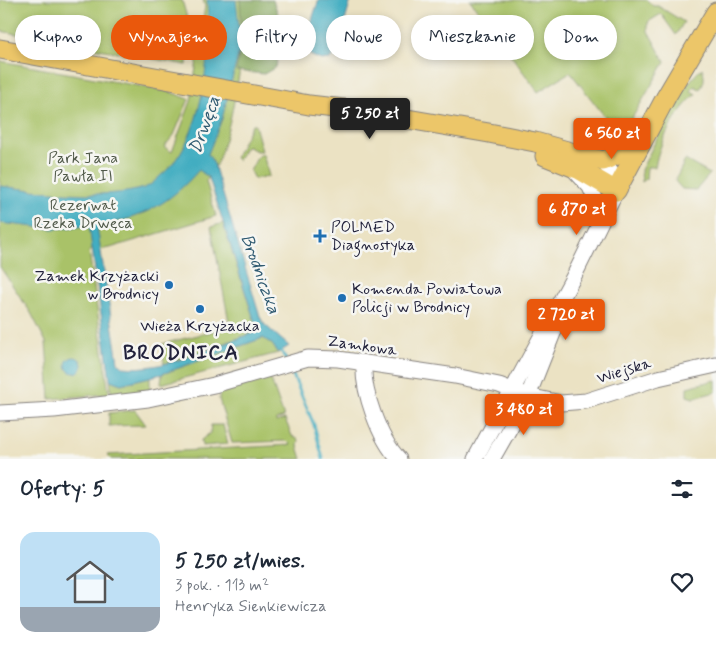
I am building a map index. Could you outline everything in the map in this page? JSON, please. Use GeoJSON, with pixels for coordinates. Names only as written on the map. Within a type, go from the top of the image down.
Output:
{"type":"FeatureCollection","features":[{"type":"Feature","properties":{"kind":"main road"},"geometry":{"type":"LineString","coordinates":[[506,142],[580,170],[616,191],[716,12]]}},
{"type":"Feature","properties":{"kind":"main road"},"geometry":{"type":"LineString","coordinates":[[0,49],[309,105],[349,119],[442,130],[603,161],[640,145]]}},
{"type":"Feature","properties":{"kind":"street"},"geometry":{"type":"LineString","coordinates":[[475,459],[575,274],[616,191],[613,174],[603,161]]}},
{"type":"Feature","properties":{"kind":"street"},"geometry":{"type":"LineString","coordinates":[[561,162],[585,180],[594,195],[603,217]]}},
{"type":"Feature","properties":{"kind":"street"},"geometry":{"type":"LineString","coordinates":[[492,459],[528,396],[575,274]]}},
{"type":"Feature","properties":{"kind":"street","name":"Zamkowa"},"geometry":{"type":"LineString","coordinates":[[0,414],[148,399],[214,385],[300,359],[322,357],[455,376],[512,390]]}},
{"type":"Feature","properties":{"kind":"street"},"geometry":{"type":"LineString","coordinates":[[364,363],[363,377],[381,432],[399,459]]}},
{"type":"Feature","properties":{"kind":"street","name":"Wiejska"},"geometry":{"type":"LineString","coordinates":[[512,390],[528,396],[561,403],[586,401],[658,378],[716,365]]}},
{"type":"Feature","properties":{"kind":"green space"},"geometry":{"type":"Polygon","coordinates":[[[0,0],[182,0],[186,15],[111,15],[111,51],[101,49],[101,15],[15,15],[15,34],[0,31],[0,0]]]}},
{"type":"Feature","properties":{"kind":"green space","name":"Park Jana Pawła II"},"geometry":{"type":"Polygon","coordinates":[[[203,0],[243,0],[243,15],[237,15],[237,60],[241,60],[231,116],[220,156],[206,181],[216,216],[110,248],[89,251],[109,394],[50,399],[46,342],[31,313],[0,267],[0,61],[167,91],[189,99],[174,135],[164,147],[172,152],[191,101],[197,60],[227,60],[227,15],[204,15],[205,6],[203,0]]]}},
{"type":"Feature","properties":{"kind":"green space"},"geometry":{"type":"Polygon","coordinates":[[[240,0],[273,0],[278,15],[241,15],[240,0]]]}},
{"type":"Feature","properties":{"kind":"green space"},"geometry":{"type":"Polygon","coordinates":[[[470,0],[647,0],[653,6],[658,6],[684,22],[676,35],[661,14],[648,22],[648,31],[665,62],[621,137],[570,72],[538,92],[514,60],[534,60],[534,15],[481,15],[470,0]]]}},
{"type":"Feature","properties":{"kind":"green space"},"geometry":{"type":"Polygon","coordinates":[[[160,60],[187,60],[187,65],[160,60]]]}},
{"type":"Feature","properties":{"kind":"green space"},"geometry":{"type":"Polygon","coordinates":[[[238,60],[277,60],[276,67],[264,74],[236,71],[238,60]]]}},
{"type":"Feature","properties":{"kind":"green space"},"geometry":{"type":"Polygon","coordinates":[[[702,68],[704,79],[702,87],[700,89],[694,86],[691,91],[696,94],[675,118],[665,137],[655,167],[647,167],[646,179],[642,182],[641,170],[668,116],[684,90],[702,68]]]}},
{"type":"Feature","properties":{"kind":"green space"},"geometry":{"type":"Polygon","coordinates":[[[252,124],[255,125],[262,151],[246,146],[238,160],[235,158],[252,124]]]}},
{"type":"Feature","properties":{"kind":"green space"},"geometry":{"type":"Polygon","coordinates":[[[263,154],[269,176],[254,179],[250,171],[258,156],[263,154]]]}},
{"type":"Feature","properties":{"kind":"green space"},"geometry":{"type":"Polygon","coordinates":[[[685,160],[710,174],[696,190],[682,189],[675,181],[685,160]]]}},
{"type":"Feature","properties":{"kind":"green space"},"geometry":{"type":"Polygon","coordinates":[[[223,223],[257,329],[256,332],[164,364],[162,344],[230,327],[211,227],[223,223]]]}},
{"type":"Feature","properties":{"kind":"green space"},"geometry":{"type":"Polygon","coordinates":[[[263,338],[272,344],[278,353],[161,384],[162,374],[263,338]]]}},
{"type":"Feature","properties":{"kind":"green space"},"geometry":{"type":"Polygon","coordinates":[[[150,377],[150,390],[116,395],[111,392],[110,380],[121,384],[150,377]]]}},
{"type":"Feature","properties":{"kind":"green space"},"geometry":{"type":"Polygon","coordinates":[[[270,377],[284,417],[276,420],[276,422],[285,419],[292,436],[299,440],[298,446],[302,459],[111,459],[107,455],[291,445],[287,441],[232,443],[219,399],[220,392],[270,377]]]}},
{"type":"Feature","properties":{"kind":"green space"},"geometry":{"type":"Polygon","coordinates":[[[716,380],[716,392],[693,398],[687,396],[687,387],[716,380]]]}},
{"type":"Feature","properties":{"kind":"green space"},"geometry":{"type":"Polygon","coordinates":[[[135,410],[146,425],[109,426],[109,413],[135,410]]]}},
{"type":"Feature","properties":{"kind":"green space"},"geometry":{"type":"Polygon","coordinates":[[[211,425],[223,425],[228,444],[202,446],[201,440],[210,433],[211,425]]]}},
{"type":"Feature","properties":{"kind":"water","name":"Rezerwat Rzeka Drwęca"},"geometry":{"type":"Polygon","coordinates":[[[207,0],[236,0],[237,59],[222,119],[208,154],[214,164],[260,317],[265,325],[289,346],[278,353],[272,344],[263,338],[162,374],[121,384],[110,380],[89,226],[53,229],[0,223],[0,186],[92,194],[129,192],[148,186],[174,162],[186,142],[202,95],[207,60],[227,60],[227,15],[208,15],[207,0]],[[199,170],[188,182],[154,208],[128,219],[97,226],[118,362],[123,367],[139,368],[173,362],[256,332],[257,329],[209,178],[199,170]]]}},
{"type":"Feature","properties":{"kind":"water"},"geometry":{"type":"Polygon","coordinates":[[[319,0],[351,0],[347,15],[326,15],[326,59],[316,58],[316,15],[313,15],[319,0]]]}},
{"type":"Feature","properties":{"kind":"water"},"geometry":{"type":"Polygon","coordinates":[[[74,357],[80,359],[82,365],[80,371],[74,373],[68,371],[66,365],[68,359],[74,357]]]}},
{"type":"Feature","properties":{"kind":"waterway","name":"Brodniczka"},"geometry":{"type":"LineString","coordinates":[[280,348],[286,360]]}},
{"type":"Feature","properties":{"kind":"waterway","name":"Brodniczka"},"geometry":{"type":"LineString","coordinates":[[290,368],[314,425],[323,459]]}},
{"type":"Feature","properties":{"kind":"place","name":"POLMED Diagnostyka"},"geometry":{"type":"Point","coordinates":[320,236]}},
{"type":"Feature","properties":{"kind":"place","name":"Zamek Krzyżacki w Brodnicy"},"geometry":{"type":"Point","coordinates":[169,285]}},
{"type":"Feature","properties":{"kind":"place","name":"Komenda Powiatowa Policji w Brodnicy"},"geometry":{"type":"Point","coordinates":[342,298]}},
{"type":"Feature","properties":{"kind":"place","name":"Wieża Krzyżacka"},"geometry":{"type":"Point","coordinates":[200,309]}},
{"type":"Feature","properties":{"kind":"district","name":"BRODNICA"},"geometry":{"type":"Point","coordinates":[181,353]}},
{"type":"Feature","properties":{"kind":"water label","name":"Drwęca"},"geometry":{"type":"Point","coordinates":[205,125]}}]}
